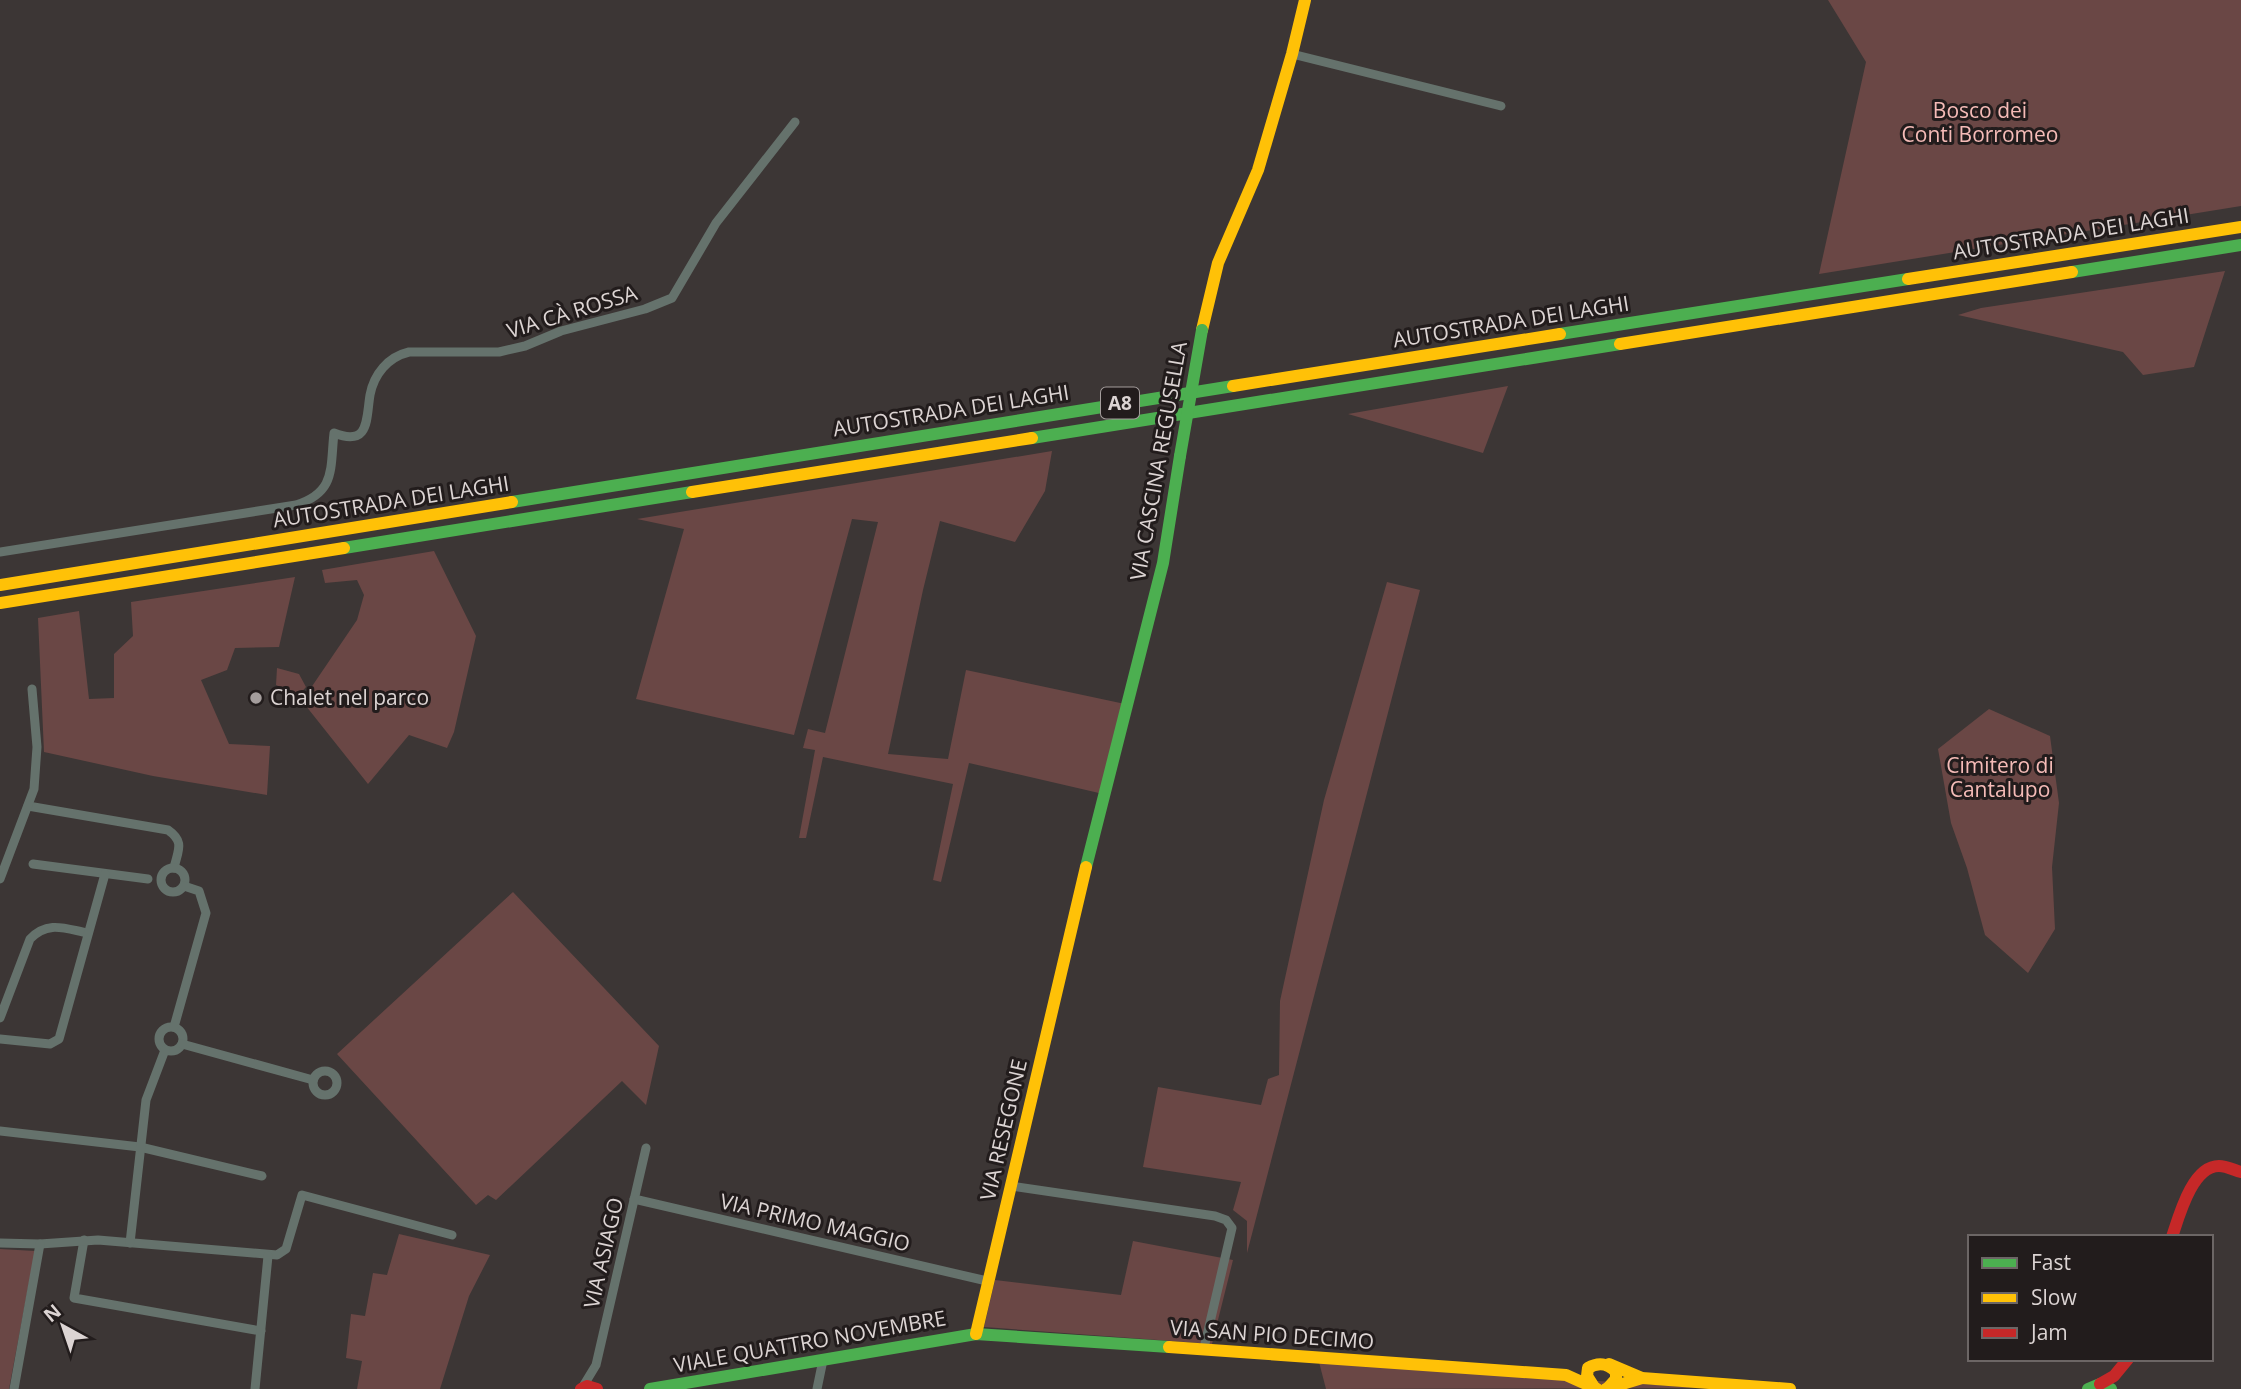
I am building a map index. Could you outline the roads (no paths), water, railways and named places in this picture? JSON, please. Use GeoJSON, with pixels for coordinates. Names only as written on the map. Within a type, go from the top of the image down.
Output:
{"type":"FeatureCollection","features":[{"type":"Feature","properties":{"kind":"main road","name":"VIA CASCINA REGUSELLA"},"geometry":{"type":"LineString","coordinates":[[1069,934],[1163,563],[1202,330],[1218,263],[1251,189],[1292,54],[1305,0]]}},
{"type":"Feature","properties":{"kind":"main road","name":"AUTOSTRADA DEI LAGHI"},"geometry":{"type":"LineString","coordinates":[[0,585],[1259,381],[2241,227]]}},
{"type":"Feature","properties":{"kind":"main road","name":"AUTOSTRADA DEI LAGHI"},"geometry":{"type":"LineString","coordinates":[[0,603],[2241,245]]}},
{"type":"Feature","properties":{"kind":"main road","name":"VIA RESEGONE"},"geometry":{"type":"LineString","coordinates":[[976,1334],[1069,934]]}},
{"type":"Feature","properties":{"kind":"main road"},"geometry":{"type":"LineString","coordinates":[[2173,1235],[2189,1191],[2205,1171],[2219,1166],[2241,1172]]}},
{"type":"Feature","properties":{"kind":"main road","name":"VIA SAN PIO DECIMO"},"geometry":{"type":"LineString","coordinates":[[976,1334],[1566,1375],[1601,1389],[1642,1378]]}},
{"type":"Feature","properties":{"kind":"main road","name":"VIALE QUATTRO NOVEMBRE"},"geometry":{"type":"LineString","coordinates":[[653,1389],[976,1334]]}},
{"type":"Feature","properties":{"kind":"main road"},"geometry":{"type":"LineString","coordinates":[[2099,1387],[2114,1376],[2126,1361]]}},
{"type":"Feature","properties":{"kind":"main road"},"geometry":{"type":"LineString","coordinates":[[2116,1389],[2127,1361]]}},
{"type":"Feature","properties":{"kind":"main road"},"geometry":{"type":"LineString","coordinates":[[1595,1364],[1588,1375],[1601,1389],[1615,1379],[1609,1364]]}},
{"type":"Feature","properties":{"kind":"main road","name":"VIA SAN PIO DECIMO"},"geometry":{"type":"LineString","coordinates":[[1566,1375],[1595,1364],[1609,1364],[1642,1378],[1790,1389]]}},
{"type":"Feature","properties":{"kind":"main road"},"geometry":{"type":"LineString","coordinates":[[582,1388],[597,1389]]}},
{"type":"Feature","properties":{"kind":"street"},"geometry":{"type":"LineString","coordinates":[[1292,54],[1501,106]]}},
{"type":"Feature","properties":{"kind":"street","name":"VIA CÀ ROSSA"},"geometry":{"type":"LineString","coordinates":[[0,551],[310,501],[325,488],[334,433],[352,437],[360,434],[367,426],[370,394],[381,369],[398,354],[499,352],[525,346],[561,331],[645,309],[672,298],[716,223],[795,122]]}},
{"type":"Feature","properties":{"kind":"street"},"geometry":{"type":"LineString","coordinates":[[0,879],[34,789],[37,747],[32,689]]}},
{"type":"Feature","properties":{"kind":"street"},"geometry":{"type":"LineString","coordinates":[[27,806],[168,830],[177,836],[179,843],[174,868]]}},
{"type":"Feature","properties":{"kind":"street"},"geometry":{"type":"LineString","coordinates":[[33,864],[148,879]]}},
{"type":"Feature","properties":{"kind":"street"},"geometry":{"type":"LineString","coordinates":[[174,868],[184,874],[184,886]]}},
{"type":"Feature","properties":{"kind":"street"},"geometry":{"type":"LineString","coordinates":[[174,868],[163,873],[162,885],[167,891],[174,893],[184,886]]}},
{"type":"Feature","properties":{"kind":"street"},"geometry":{"type":"LineString","coordinates":[[0,1039],[50,1044],[59,1039],[105,874]]}},
{"type":"Feature","properties":{"kind":"street"},"geometry":{"type":"LineString","coordinates":[[174,1027],[206,913],[198,891],[184,886]]}},
{"type":"Feature","properties":{"kind":"street"},"geometry":{"type":"LineString","coordinates":[[0,1018],[30,939],[38,930],[52,926],[88,933]]}},
{"type":"Feature","properties":{"kind":"street"},"geometry":{"type":"LineString","coordinates":[[174,1027],[181,1032],[182,1044],[177,1050],[165,1050],[159,1041],[160,1033],[166,1028],[174,1027]]}},
{"type":"Feature","properties":{"kind":"street"},"geometry":{"type":"LineString","coordinates":[[182,1044],[313,1080]]}},
{"type":"Feature","properties":{"kind":"street"},"geometry":{"type":"LineString","coordinates":[[130,1243],[146,1100],[165,1050]]}},
{"type":"Feature","properties":{"kind":"street"},"geometry":{"type":"LineString","coordinates":[[0,1131],[140,1147],[262,1176]]}},
{"type":"Feature","properties":{"kind":"street","name":"VIA ASIAGO"},"geometry":{"type":"LineString","coordinates":[[597,1389],[596,1365],[646,1148]]}},
{"type":"Feature","properties":{"kind":"street"},"geometry":{"type":"LineString","coordinates":[[1011,1186],[1215,1216],[1226,1220],[1232,1228],[1204,1348]]}},
{"type":"Feature","properties":{"kind":"street"},"geometry":{"type":"LineString","coordinates":[[0,1243],[40,1244],[83,1240],[278,1255],[286,1249],[302,1195],[452,1235]]}},
{"type":"Feature","properties":{"kind":"street","name":"VIA PRIMO MAGGIO"},"geometry":{"type":"LineString","coordinates":[[634,1199],[987,1282]]}},
{"type":"Feature","properties":{"kind":"street"},"geometry":{"type":"LineString","coordinates":[[83,1240],[74,1298],[261,1331]]}},
{"type":"Feature","properties":{"kind":"street"},"geometry":{"type":"LineString","coordinates":[[14,1389],[40,1244]]}},
{"type":"Feature","properties":{"kind":"street"},"geometry":{"type":"LineString","coordinates":[[255,1389],[268,1256]]}},
{"type":"Feature","properties":{"kind":"street"},"geometry":{"type":"LineString","coordinates":[[817,1389],[823,1360]]}},
{"type":"Feature","properties":{"kind":"street","name":"VIA ASIAGO"},"geometry":{"type":"LineString","coordinates":[[582,1388],[596,1365]]}},
{"type":"Feature","properties":{"kind":"place","name":"Chalet nel parco"},"geometry":{"type":"Point","coordinates":[256,698]}},
{"type":"Feature","properties":{"kind":"park label","name":"Bosco dei Conti Borromeo"},"geometry":{"type":"Point","coordinates":[1980,123]}},
{"type":"Feature","properties":{"kind":"park label","name":"Cimitero di Cantalupo"},"geometry":{"type":"Point","coordinates":[2000,778]}}]}
